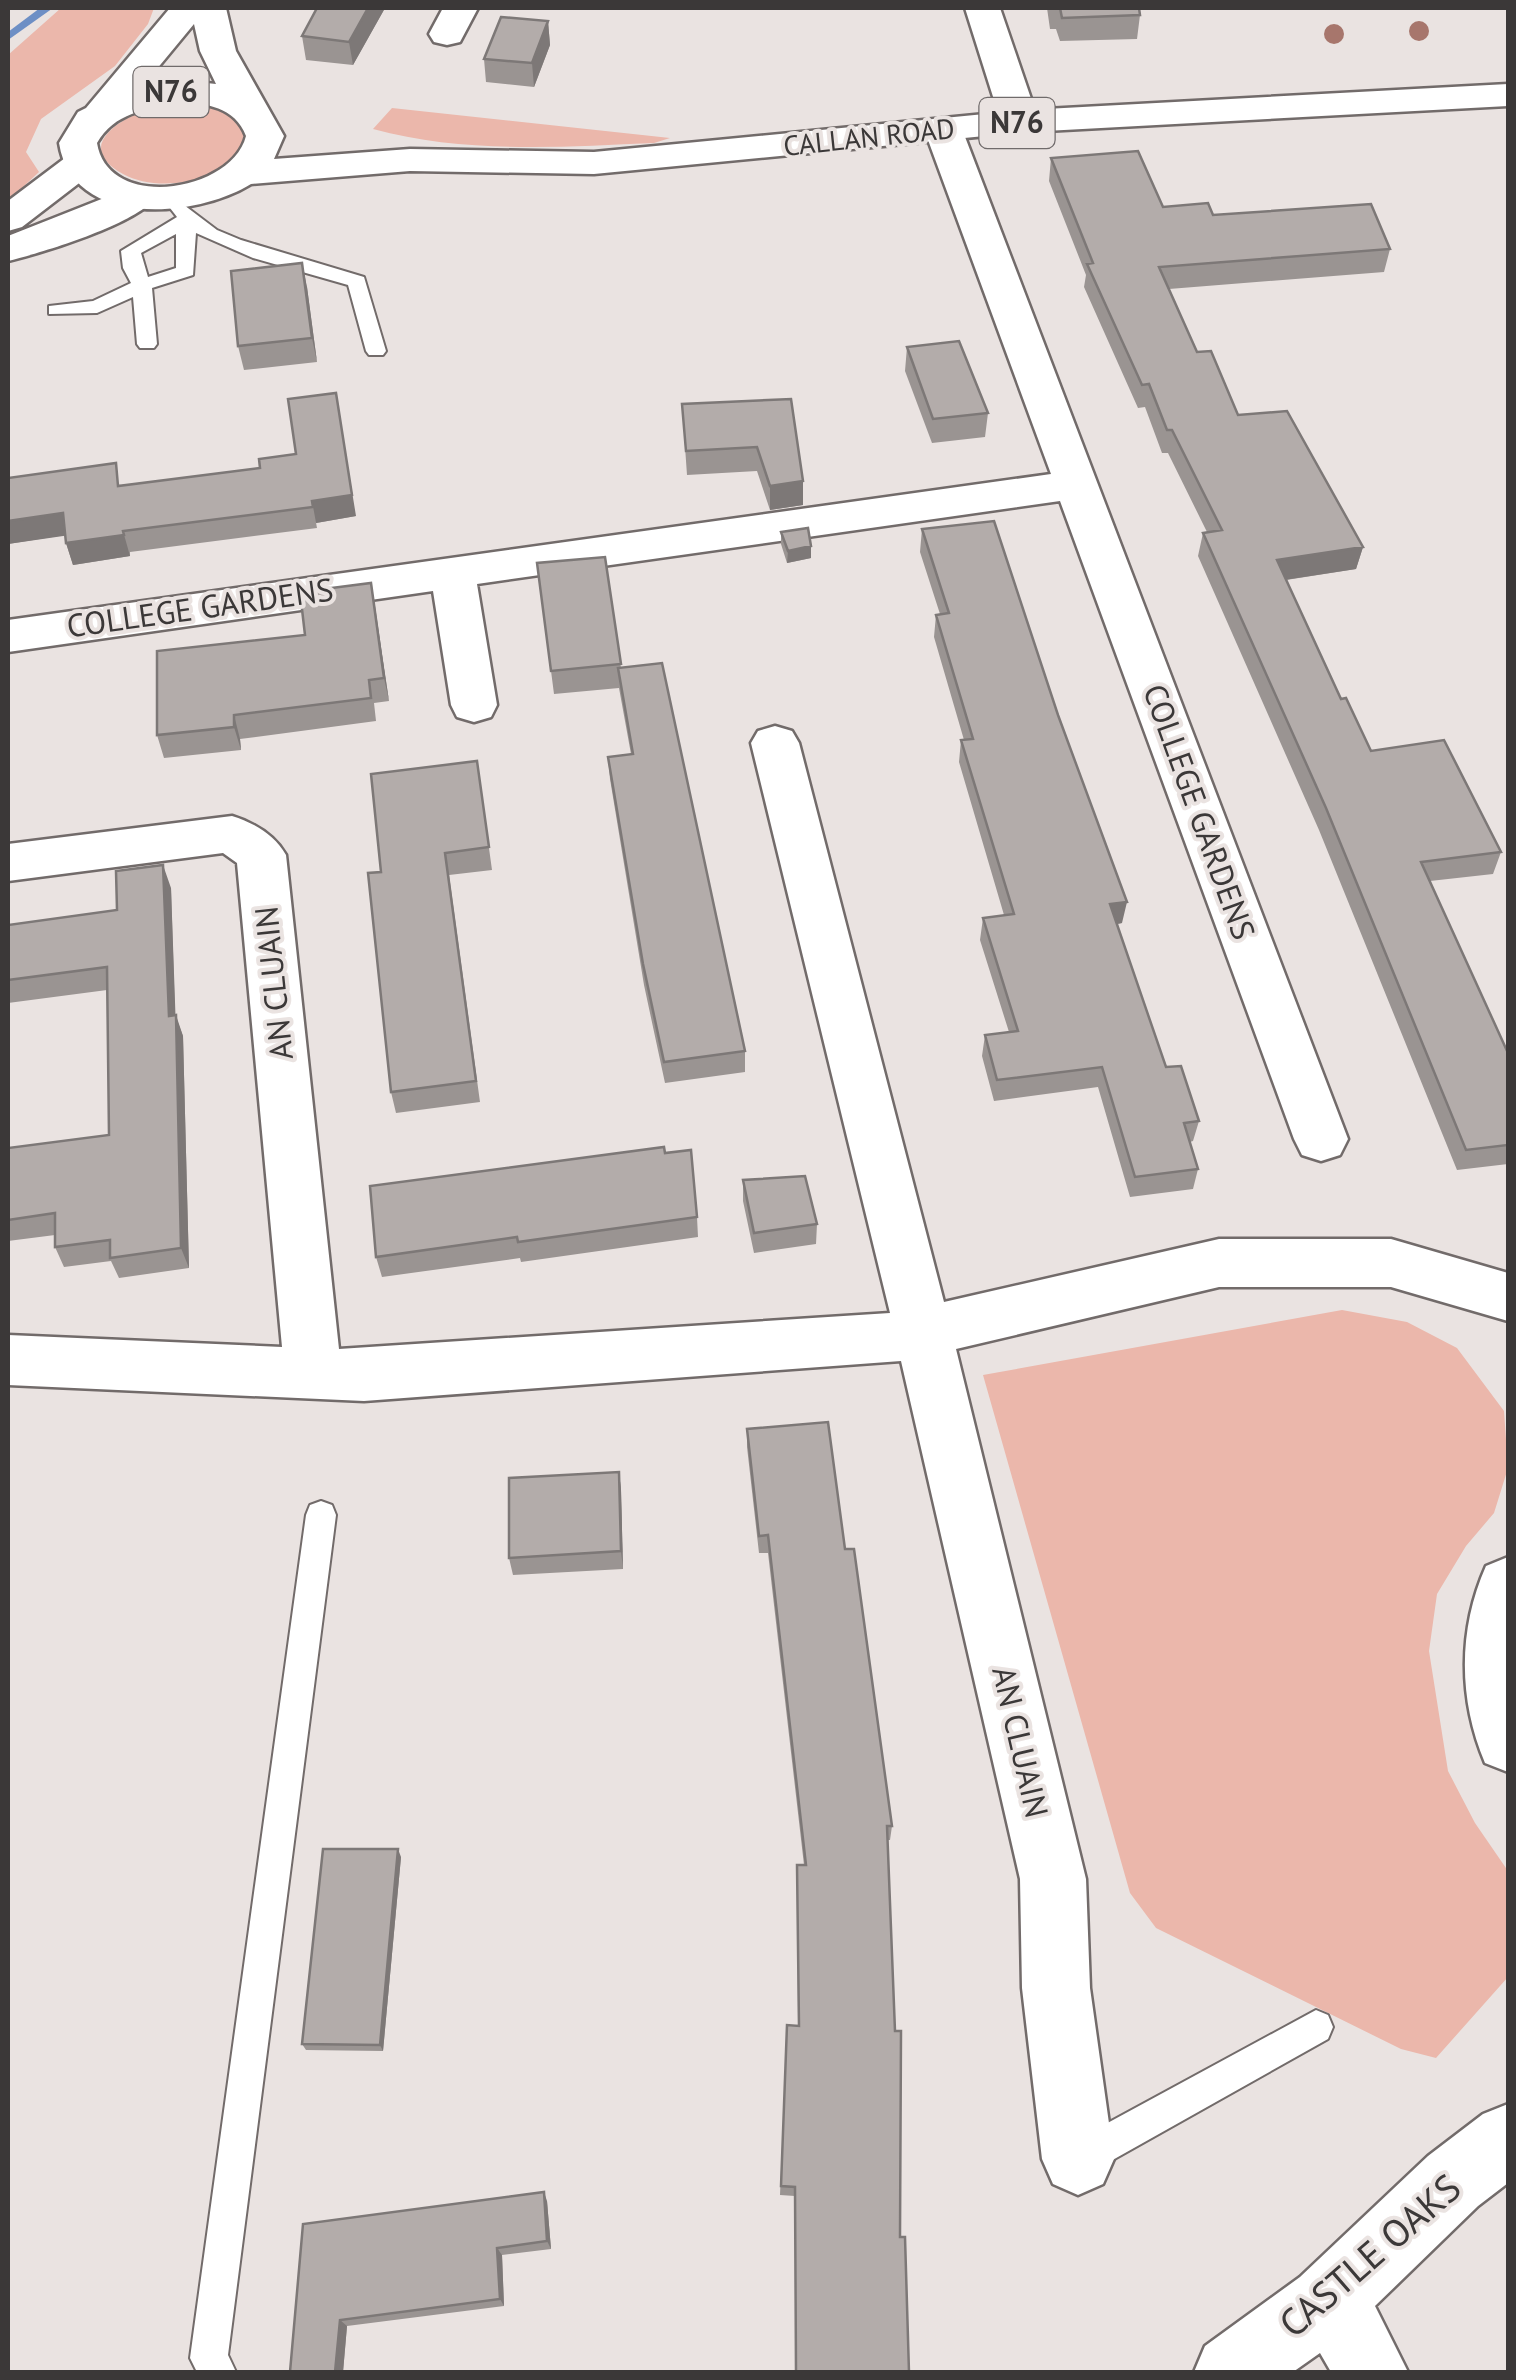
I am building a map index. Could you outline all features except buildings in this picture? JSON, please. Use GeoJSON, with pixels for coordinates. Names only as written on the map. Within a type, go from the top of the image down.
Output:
{"type":"FeatureCollection","features":[{"type":"Feature","properties":{"kind":"street","name":"N76"},"geometry":{"type":"LineString","coordinates":[[78,166],[76,145],[188,8]]}},
{"type":"Feature","properties":{"kind":"street","name":"N76"},"geometry":{"type":"LineString","coordinates":[[208,8],[218,51],[253,115]]}},
{"type":"Feature","properties":{"kind":"street"},"geometry":{"type":"LineString","coordinates":[[982,8],[1020,122]]}},
{"type":"Feature","properties":{"kind":"street","name":"N76"},"geometry":{"type":"LineString","coordinates":[[99,114],[130,100],[178,91],[222,96],[253,115]]}},
{"type":"Feature","properties":{"kind":"street","name":"CALLAN ROAD"},"geometry":{"type":"LineString","coordinates":[[241,173],[410,160],[594,163],[1020,122],[1195,109],[1508,95]]}},
{"type":"Feature","properties":{"kind":"street","name":"CALLAN ROAD"},"geometry":{"type":"LineString","coordinates":[[253,115],[410,160]]}},
{"type":"Feature","properties":{"kind":"street"},"geometry":{"type":"LineString","coordinates":[[241,173],[263,148],[253,115]]}},
{"type":"Feature","properties":{"kind":"street","name":"COLLEGE GARDENS"},"geometry":{"type":"LineString","coordinates":[[943,129],[1321,1139]]}},
{"type":"Feature","properties":{"kind":"street"},"geometry":{"type":"LineString","coordinates":[[8,219],[78,166],[102,186],[166,204]]}},
{"type":"Feature","properties":{"kind":"street","name":"N76"},"geometry":{"type":"LineString","coordinates":[[166,204],[241,173]]}},
{"type":"Feature","properties":{"kind":"street"},"geometry":{"type":"LineString","coordinates":[[8,249],[105,214],[166,204]]}},
{"type":"Feature","properties":{"kind":"street","name":"COLLEGE GARDENS"},"geometry":{"type":"LineString","coordinates":[[8,636],[1078,484]]}},
{"type":"Feature","properties":{"kind":"street"},"geometry":{"type":"LineString","coordinates":[[453,572],[474,705]]}},
{"type":"Feature","properties":{"kind":"street","name":"AN CLUAIN"},"geometry":{"type":"LineString","coordinates":[[775,742],[922,1332],[1052,1879],[1056,1988],[1078,2159]]}},
{"type":"Feature","properties":{"kind":"street","name":"AN CLUAIN"},"geometry":{"type":"LineString","coordinates":[[8,863],[232,834],[262,855],[313,1373]]}},
{"type":"Feature","properties":{"kind":"street"},"geometry":{"type":"LineString","coordinates":[[8,1360],[384,1375],[898,1337],[1219,1264],[1391,1263],[1508,1297]]}},
{"type":"Feature","properties":{"kind":"street"},"geometry":{"type":"LineString","coordinates":[[1508,1586],[1493,1661],[1508,1741]]}},
{"type":"Feature","properties":{"kind":"street","name":"CASTLE OAKS"},"geometry":{"type":"LineString","coordinates":[[1231,2372],[1326,2303],[1453,2181],[1508,2139]]}},
{"type":"Feature","properties":{"kind":"street"},"geometry":{"type":"LineString","coordinates":[[1326,2303],[1333,2302],[1371,2372]]}},
{"type":"Feature","properties":{"kind":"lane"},"geometry":{"type":"LineString","coordinates":[[147,344],[142,285],[132,268],[131,251],[166,204]]}},
{"type":"Feature","properties":{"kind":"lane"},"geometry":{"type":"LineString","coordinates":[[56,310],[97,306],[142,285],[186,271],[166,204]]}},
{"type":"Feature","properties":{"kind":"lane"},"geometry":{"type":"LineString","coordinates":[[166,204],[229,243],[357,282],[376,351]]}},
{"type":"Feature","properties":{"kind":"lane"},"geometry":{"type":"LineString","coordinates":[[216,2372],[208,2358],[321,1515]]}},
{"type":"Feature","properties":{"kind":"lane"},"geometry":{"type":"LineString","coordinates":[[1078,2159],[1316,2027]]}},
{"type":"Feature","properties":{"kind":"shaded area"},"geometry":{"type":"Polygon","coordinates":[[[61,8],[154,8],[148,24],[115,66],[41,119],[26,152],[39,172],[8,201],[8,55],[61,8]]]}},
{"type":"Feature","properties":{"kind":"shaded area"},"geometry":{"type":"Polygon","coordinates":[[[172,101],[195,101],[234,112],[249,136],[241,151],[213,173],[176,183],[139,180],[107,162],[101,150],[104,138],[113,128],[127,118],[172,101]]]}},
{"type":"Feature","properties":{"kind":"shaded area"},"geometry":{"type":"Polygon","coordinates":[[[392,108],[670,138],[654,143],[548,147],[442,142],[373,129],[392,108]]]}},
{"type":"Feature","properties":{"kind":"shaded area"},"geometry":{"type":"Polygon","coordinates":[[[1342,1310],[1407,1322],[1457,1348],[1504,1411],[1508,1468],[1494,1513],[1466,1546],[1437,1594],[1429,1651],[1448,1771],[1475,1823],[1508,1871],[1508,1977],[1436,2058],[1401,2049],[1156,1928],[1130,1893],[983,1375],[1342,1310]]]}},
{"type":"Feature","properties":{"kind":"waterway"},"geometry":{"type":"LineString","coordinates":[[8,37],[47,8]]}}]}
